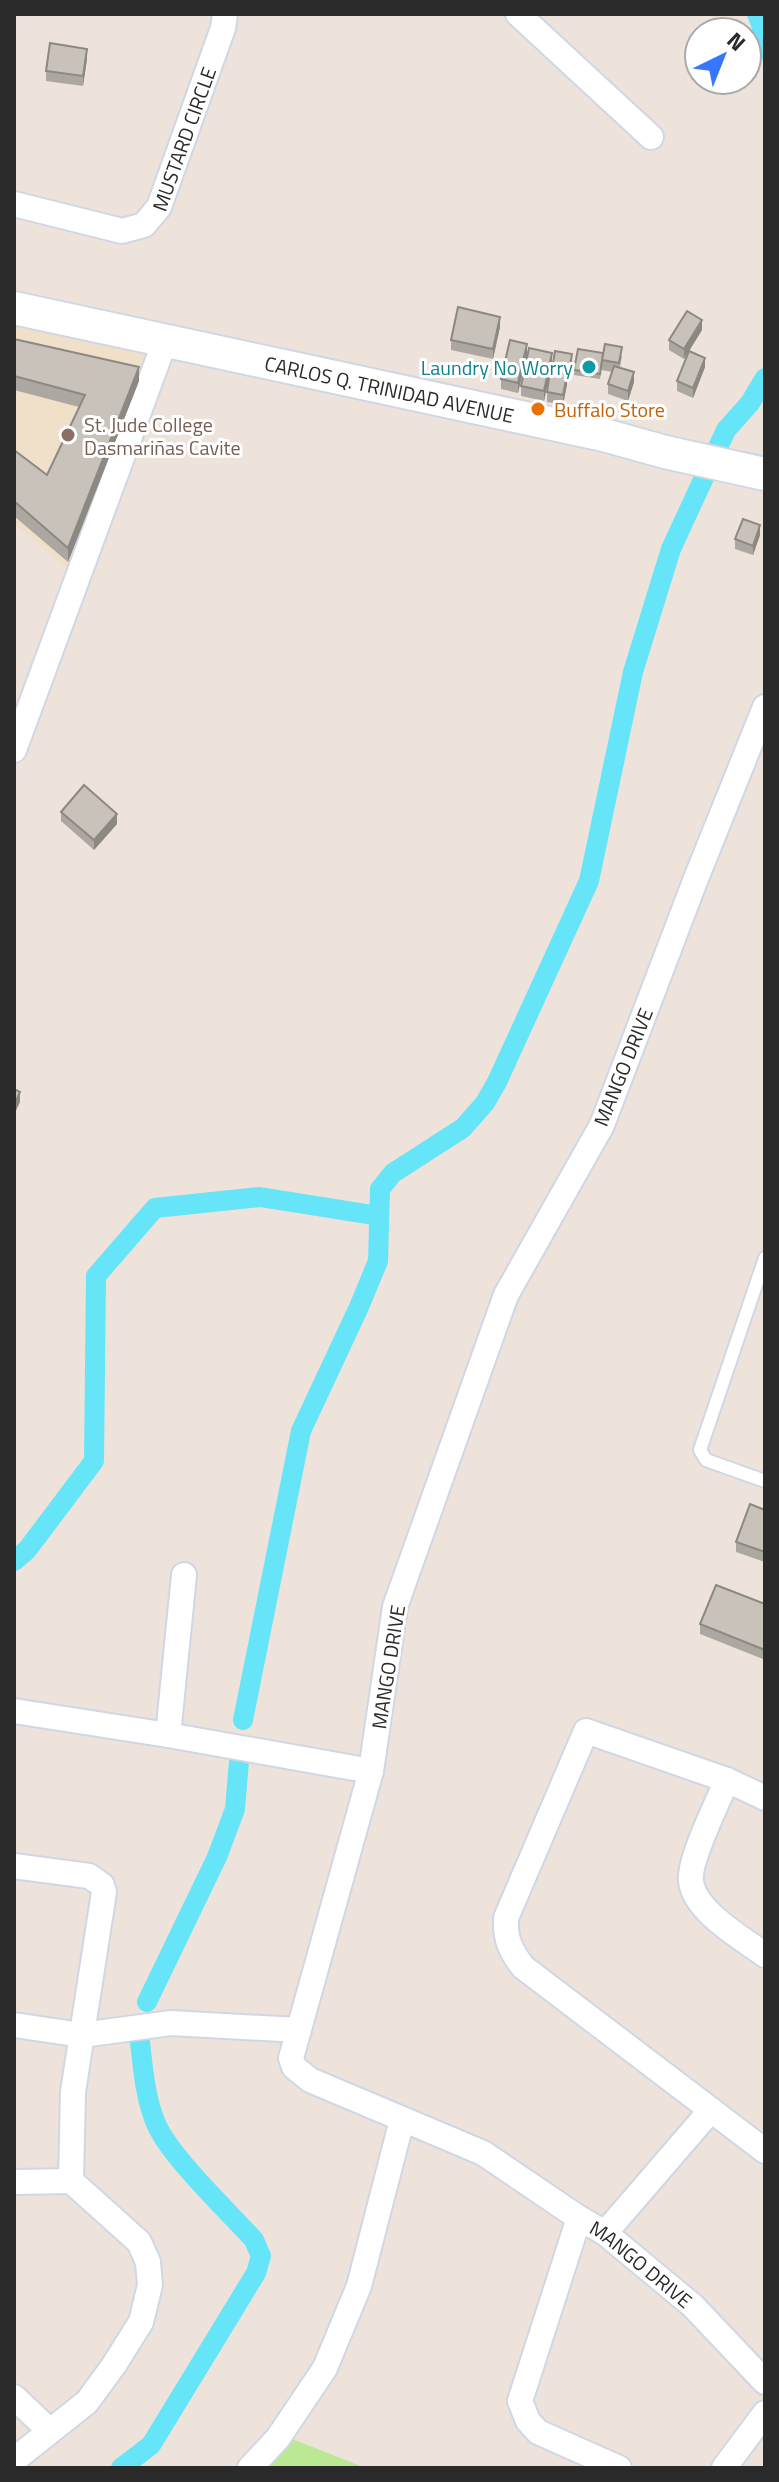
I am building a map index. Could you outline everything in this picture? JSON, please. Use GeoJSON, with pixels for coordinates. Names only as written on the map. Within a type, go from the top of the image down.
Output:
{"type":"FeatureCollection","features":[{"type":"Feature","properties":{"kind":"main road","name":"CARLOS Q. TRINIDAD AVENUE"},"geometry":{"type":"LineString","coordinates":[[14,308],[604,435],[752,471]]}},
{"type":"Feature","properties":{"kind":"street","name":"MUSTARD CIRCLE"},"geometry":{"type":"LineString","coordinates":[[14,204],[122,231],[144,225],[159,207],[223,28],[225,14]]}},
{"type":"Feature","properties":{"kind":"street"},"geometry":{"type":"LineString","coordinates":[[518,14],[651,137]]}},
{"type":"Feature","properties":{"kind":"street"},"geometry":{"type":"LineString","coordinates":[[14,750],[165,341]]}},
{"type":"Feature","properties":{"kind":"street","name":"MANGO DRIVE"},"geometry":{"type":"LineString","coordinates":[[765,707],[602,1125],[506,1295],[395,1607],[371,1771],[291,2058],[301,2074],[483,2153],[605,2233],[693,2306],[765,2382]]}},
{"type":"Feature","properties":{"kind":"street"},"geometry":{"type":"LineString","coordinates":[[168,1735],[184,1575]]}},
{"type":"Feature","properties":{"kind":"street"},"geometry":{"type":"LineString","coordinates":[[14,1711],[371,1771]]}},
{"type":"Feature","properties":{"kind":"street"},"geometry":{"type":"LineString","coordinates":[[765,1798],[727,1780],[586,1731],[506,1918],[505,1936],[523,1967],[765,2151]]}},
{"type":"Feature","properties":{"kind":"street"},"geometry":{"type":"LineString","coordinates":[[727,1780],[693,1864],[691,1881],[698,1900],[715,1919],[765,1955]]}},
{"type":"Feature","properties":{"kind":"street"},"geometry":{"type":"LineString","coordinates":[[14,1866],[89,1876],[102,1885],[104,1892],[73,2092],[71,2181]]}},
{"type":"Feature","properties":{"kind":"street"},"geometry":{"type":"LineString","coordinates":[[14,2025],[82,2035],[171,2023],[299,2030]]}},
{"type":"Feature","properties":{"kind":"street"},"geometry":{"type":"LineString","coordinates":[[605,2233],[711,2110]]}},
{"type":"Feature","properties":{"kind":"street"},"geometry":{"type":"LineString","coordinates":[[250,2468],[278,2438],[325,2368],[359,2286],[402,2120]]}},
{"type":"Feature","properties":{"kind":"street"},"geometry":{"type":"LineString","coordinates":[[14,2182],[71,2181],[139,2242],[148,2262],[150,2285],[141,2322],[87,2402],[14,2460]]}},
{"type":"Feature","properties":{"kind":"street"},"geometry":{"type":"LineString","coordinates":[[579,2218],[520,2401],[528,2421],[538,2432],[619,2468]]}},
{"type":"Feature","properties":{"kind":"street"},"geometry":{"type":"LineString","coordinates":[[14,2397],[50,2431]]}},
{"type":"Feature","properties":{"kind":"street"},"geometry":{"type":"LineString","coordinates":[[724,2468],[765,2413]]}},
{"type":"Feature","properties":{"kind":"lane"},"geometry":{"type":"LineString","coordinates":[[765,1258],[700,1450],[706,1460],[765,1481]]}},
{"type":"Feature","properties":{"kind":"shaded area","name":"St. Jude College Dasmariñas Cavite"},"geometry":{"type":"Polygon","coordinates":[[[14,318],[157,346],[68,569],[14,524],[14,318]]]}},
{"type":"Feature","properties":{"kind":"green space"},"geometry":{"type":"Polygon","coordinates":[[[292,2439],[366,2468],[265,2468],[292,2439]]]}},
{"type":"Feature","properties":{"kind":"building"},"geometry":{"type":"Polygon","coordinates":[[[50,43],[87,49],[83,76],[46,71],[50,43]]]}},
{"type":"Feature","properties":{"kind":"building"},"geometry":{"type":"Polygon","coordinates":[[[458,307],[500,317],[493,349],[451,340],[458,307]]]}},
{"type":"Feature","properties":{"kind":"building"},"geometry":{"type":"Polygon","coordinates":[[[687,311],[702,320],[684,349],[669,340],[687,311]]]}},
{"type":"Feature","properties":{"kind":"building"},"geometry":{"type":"Polygon","coordinates":[[[14,339],[139,367],[68,548],[14,501],[14,450],[47,475],[85,395],[14,376],[14,339]]]}},
{"type":"Feature","properties":{"kind":"building"},"geometry":{"type":"Polygon","coordinates":[[[510,340],[527,344],[518,383],[501,379],[510,340]]]}},
{"type":"Feature","properties":{"kind":"building"},"geometry":{"type":"Polygon","coordinates":[[[605,344],[622,347],[619,363],[602,360],[605,344]]]}},
{"type":"Feature","properties":{"kind":"building"},"geometry":{"type":"Polygon","coordinates":[[[529,348],[552,353],[544,391],[521,386],[529,348]]]}},
{"type":"Feature","properties":{"kind":"building","name":"Laundry No Worry"},"geometry":{"type":"Polygon","coordinates":[[[578,349],[603,353],[600,374],[574,370],[578,349]]]}},
{"type":"Feature","properties":{"kind":"building"},"geometry":{"type":"Polygon","coordinates":[[[555,351],[572,354],[569,372],[552,369],[555,351]]]}},
{"type":"Feature","properties":{"kind":"building"},"geometry":{"type":"Polygon","coordinates":[[[689,351],[705,358],[693,388],[677,381],[689,351]]]}},
{"type":"Feature","properties":{"kind":"building"},"geometry":{"type":"Polygon","coordinates":[[[614,366],[634,372],[628,391],[608,384],[614,366]]]}},
{"type":"Feature","properties":{"kind":"building"},"geometry":{"type":"Polygon","coordinates":[[[550,372],[567,375],[563,395],[547,392],[550,372]]]}},
{"type":"Feature","properties":{"kind":"building"},"geometry":{"type":"Polygon","coordinates":[[[743,519],[760,525],[753,546],[735,539],[743,519]]]}},
{"type":"Feature","properties":{"kind":"building"},"geometry":{"type":"Polygon","coordinates":[[[84,785],[117,814],[94,840],[61,812],[84,785]]]}},
{"type":"Feature","properties":{"kind":"building"},"geometry":{"type":"Polygon","coordinates":[[[14,1089],[20,1092],[14,1105],[14,1089]]]}},
{"type":"Feature","properties":{"kind":"building"},"geometry":{"type":"Polygon","coordinates":[[[750,1504],[765,1510],[765,1552],[736,1542],[750,1504]]]}},
{"type":"Feature","properties":{"kind":"building"},"geometry":{"type":"Polygon","coordinates":[[[716,1585],[765,1604],[765,1650],[700,1624],[716,1585]]]}},
{"type":"Feature","properties":{"kind":"waterway"},"geometry":{"type":"LineString","coordinates":[[757,14],[765,50]]}},
{"type":"Feature","properties":{"kind":"waterway"},"geometry":{"type":"LineString","coordinates":[[243,1720],[301,1431],[378,1261],[380,1189],[393,1173],[463,1128],[485,1103],[497,1082],[589,881],[633,672],[671,549],[726,430],[750,403],[765,378]]}},
{"type":"Feature","properties":{"kind":"waterway"},"geometry":{"type":"LineString","coordinates":[[14,1561],[27,1550],[94,1461],[96,1276],[155,1208],[260,1197],[379,1216]]}},
{"type":"Feature","properties":{"kind":"waterway"},"geometry":{"type":"LineString","coordinates":[[147,2002],[217,1857],[235,1809],[239,1761]]}},
{"type":"Feature","properties":{"kind":"waterway"},"geometry":{"type":"LineString","coordinates":[[121,2468],[151,2445],[256,2273],[261,2256],[254,2240],[185,2166],[162,2134],[149,2102],[140,2042]]}},
{"type":"Feature","properties":{"kind":"place","name":"Laundry No Worry"},"geometry":{"type":"Point","coordinates":[589,367]}},
{"type":"Feature","properties":{"kind":"place","name":"Buffalo Store"},"geometry":{"type":"Point","coordinates":[538,409]}},
{"type":"Feature","properties":{"kind":"place","name":"St. Jude College Dasmariñas Cavite"},"geometry":{"type":"Point","coordinates":[68,435]}}]}
